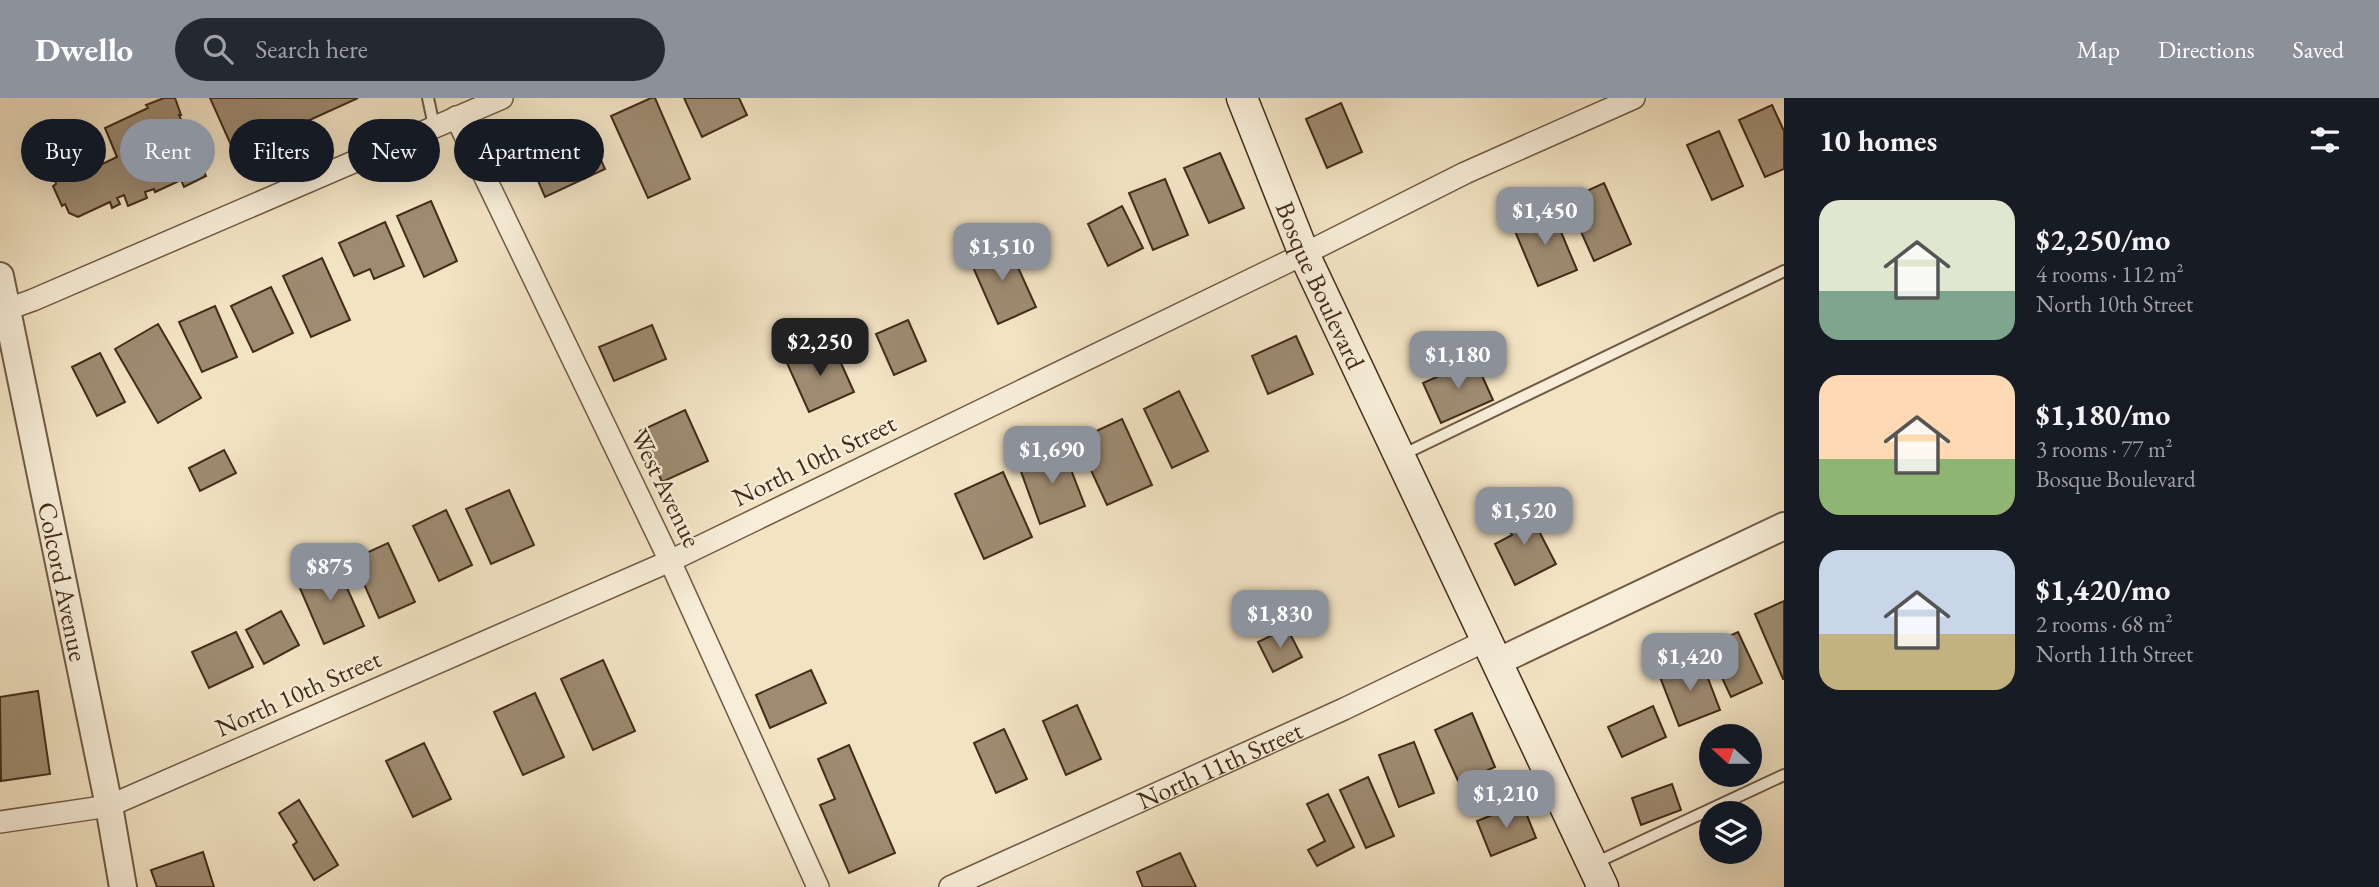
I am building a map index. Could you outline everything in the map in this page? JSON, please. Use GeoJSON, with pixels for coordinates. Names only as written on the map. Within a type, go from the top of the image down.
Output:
{"type":"FeatureCollection","features":[{"type":"Feature","properties":{"kind":"main road","name":"Bosque Boulevard"},"geometry":{"type":"LineString","coordinates":[[1242,98],[1304,254],[1598,876]]}},
{"type":"Feature","properties":{"kind":"street"},"geometry":{"type":"LineString","coordinates":[[440,124],[502,98]]}},
{"type":"Feature","properties":{"kind":"street","name":"North 10th Street"},"geometry":{"type":"LineString","coordinates":[[0,822],[109,806],[670,561],[1304,254],[1465,173],[1634,98]]}},
{"type":"Feature","properties":{"kind":"street","name":"West Avenue"},"geometry":{"type":"LineString","coordinates":[[456,117],[670,561],[818,887]]}},
{"type":"Feature","properties":{"kind":"street"},"geometry":{"type":"LineString","coordinates":[[3,311],[348,163]]}},
{"type":"Feature","properties":{"kind":"street","name":"Colcord Avenue"},"geometry":{"type":"LineString","coordinates":[[0,276],[3,311],[109,806],[123,887]]}},
{"type":"Feature","properties":{"kind":"street","name":"North 11th Street"},"geometry":{"type":"LineString","coordinates":[[950,887],[1344,709],[1492,651],[1784,526]]}},
{"type":"Feature","properties":{"kind":"lane"},"geometry":{"type":"LineString","coordinates":[[428,98],[432,119]]}},
{"type":"Feature","properties":{"kind":"lane"},"geometry":{"type":"LineString","coordinates":[[1399,457],[1784,271]]}},
{"type":"Feature","properties":{"kind":"lane"},"geometry":{"type":"LineString","coordinates":[[1598,876],[1784,775]]}},
{"type":"Feature","properties":{"kind":"building"},"geometry":{"type":"Polygon","coordinates":[[[164,98],[175,98],[181,119],[124,119],[148,108],[146,105],[164,98]]]}},
{"type":"Feature","properties":{"kind":"building"},"geometry":{"type":"Polygon","coordinates":[[[210,98],[358,98],[312,119],[229,119],[229,141],[210,98]]]}},
{"type":"Feature","properties":{"kind":"building"},"geometry":{"type":"Polygon","coordinates":[[[655,98],[690,179],[648,198],[611,116],[655,98]]]}},
{"type":"Feature","properties":{"kind":"building"},"geometry":{"type":"Polygon","coordinates":[[[684,98],[739,98],[747,115],[702,137],[684,98]]]}},
{"type":"Feature","properties":{"kind":"building"},"geometry":{"type":"Polygon","coordinates":[[[1341,103],[1362,152],[1327,168],[1306,119],[1341,103]]]}},
{"type":"Feature","properties":{"kind":"building"},"geometry":{"type":"Polygon","coordinates":[[[1772,105],[1784,131],[1784,169],[1765,177],[1739,120],[1772,105]]]}},
{"type":"Feature","properties":{"kind":"building"},"geometry":{"type":"Polygon","coordinates":[[[120,121],[120,182],[177,182],[155,192],[154,189],[145,192],[147,198],[128,206],[124,195],[117,198],[120,204],[112,208],[110,202],[78,217],[69,213],[65,204],[62,206],[53,186],[55,182],[106,182],[106,162],[117,157],[106,128],[120,121]]]}},
{"type":"Feature","properties":{"kind":"building"},"geometry":{"type":"Polygon","coordinates":[[[1719,131],[1743,186],[1712,200],[1687,145],[1719,131]]]}},
{"type":"Feature","properties":{"kind":"building"},"geometry":{"type":"Polygon","coordinates":[[[1220,153],[1244,208],[1209,223],[1184,168],[1220,153]]]}},
{"type":"Feature","properties":{"kind":"building"},"geometry":{"type":"Polygon","coordinates":[[[1165,179],[1188,235],[1153,250],[1129,193],[1165,179]]]}},
{"type":"Feature","properties":{"kind":"building"},"geometry":{"type":"Polygon","coordinates":[[[539,182],[577,182],[545,197],[539,182]]]}},
{"type":"Feature","properties":{"kind":"building"},"geometry":{"type":"Polygon","coordinates":[[[1604,183],[1631,244],[1594,261],[1567,200],[1604,183]]]}},
{"type":"Feature","properties":{"kind":"building"},"geometry":{"type":"Polygon","coordinates":[[[431,201],[457,261],[424,277],[397,216],[431,201]]]}},
{"type":"Feature","properties":{"kind":"building"},"geometry":{"type":"Polygon","coordinates":[[[1122,206],[1143,248],[1108,266],[1088,224],[1122,206]]]}},
{"type":"Feature","properties":{"kind":"building"},"geometry":{"type":"Polygon","coordinates":[[[1551,208],[1577,270],[1538,286],[1512,224],[1551,208]]]}},
{"type":"Feature","properties":{"kind":"building"},"geometry":{"type":"Polygon","coordinates":[[[385,222],[404,266],[374,279],[370,269],[354,276],[339,243],[385,222]]]}},
{"type":"Feature","properties":{"kind":"building"},"geometry":{"type":"Polygon","coordinates":[[[1006,241],[1036,307],[998,324],[969,258],[1006,241]]]}},
{"type":"Feature","properties":{"kind":"building"},"geometry":{"type":"Polygon","coordinates":[[[322,258],[350,320],[311,337],[283,276],[322,258]]]}},
{"type":"Feature","properties":{"kind":"building"},"geometry":{"type":"Polygon","coordinates":[[[271,287],[293,333],[253,352],[231,306],[271,287]]]}},
{"type":"Feature","properties":{"kind":"building"},"geometry":{"type":"Polygon","coordinates":[[[215,306],[237,357],[202,372],[179,322],[215,306]]]}},
{"type":"Feature","properties":{"kind":"building"},"geometry":{"type":"Polygon","coordinates":[[[908,320],[926,361],[894,375],[876,334],[908,320]]]}},
{"type":"Feature","properties":{"kind":"building"},"geometry":{"type":"Polygon","coordinates":[[[158,324],[201,398],[158,423],[115,349],[158,324]]]}},
{"type":"Feature","properties":{"kind":"building"},"geometry":{"type":"Polygon","coordinates":[[[652,325],[666,359],[614,381],[599,347],[652,325]]]}},
{"type":"Feature","properties":{"kind":"building"},"geometry":{"type":"Polygon","coordinates":[[[1296,336],[1313,374],[1268,394],[1252,356],[1296,336]]]}},
{"type":"Feature","properties":{"kind":"building"},"geometry":{"type":"Polygon","coordinates":[[[832,343],[854,392],[809,412],[787,363],[832,343]]]}},
{"type":"Feature","properties":{"kind":"building"},"geometry":{"type":"Polygon","coordinates":[[[100,353],[125,402],[97,416],[72,367],[100,353]]]}},
{"type":"Feature","properties":{"kind":"building"},"geometry":{"type":"Polygon","coordinates":[[[1475,360],[1493,400],[1441,423],[1423,383],[1475,360]]]}},
{"type":"Feature","properties":{"kind":"building"},"geometry":{"type":"Polygon","coordinates":[[[1179,391],[1208,451],[1172,468],[1144,409],[1179,391]]]}},
{"type":"Feature","properties":{"kind":"building"},"geometry":{"type":"Polygon","coordinates":[[[685,410],[708,461],[662,482],[640,431],[685,410]]]}},
{"type":"Feature","properties":{"kind":"building"},"geometry":{"type":"Polygon","coordinates":[[[1122,419],[1152,485],[1107,505],[1077,440],[1122,419]]]}},
{"type":"Feature","properties":{"kind":"building"},"geometry":{"type":"Polygon","coordinates":[[[1063,449],[1085,506],[1040,524],[1019,466],[1063,449]]]}},
{"type":"Feature","properties":{"kind":"building"},"geometry":{"type":"Polygon","coordinates":[[[224,450],[236,473],[200,491],[189,468],[224,450]]]}},
{"type":"Feature","properties":{"kind":"building"},"geometry":{"type":"Polygon","coordinates":[[[1003,472],[1032,537],[984,559],[955,494],[1003,472]]]}},
{"type":"Feature","properties":{"kind":"building"},"geometry":{"type":"Polygon","coordinates":[[[509,490],[534,545],[491,564],[466,509],[509,490]]]}},
{"type":"Feature","properties":{"kind":"building"},"geometry":{"type":"Polygon","coordinates":[[[1525,504],[1556,564],[1515,585],[1495,544],[1512,535],[1502,516],[1525,504]]]}},
{"type":"Feature","properties":{"kind":"building"},"geometry":{"type":"Polygon","coordinates":[[[446,510],[472,565],[439,581],[413,526],[446,510]]]}},
{"type":"Feature","properties":{"kind":"building"},"geometry":{"type":"Polygon","coordinates":[[[388,543],[415,602],[379,618],[353,559],[388,543]]]}},
{"type":"Feature","properties":{"kind":"building"},"geometry":{"type":"Polygon","coordinates":[[[335,561],[364,626],[324,644],[296,579],[335,561]]]}},
{"type":"Feature","properties":{"kind":"building"},"geometry":{"type":"Polygon","coordinates":[[[1784,601],[1784,679],[1783,679],[1755,614],[1784,601]]]}},
{"type":"Feature","properties":{"kind":"building"},"geometry":{"type":"Polygon","coordinates":[[[281,611],[299,645],[264,664],[246,630],[281,611]]]}},
{"type":"Feature","properties":{"kind":"building"},"geometry":{"type":"Polygon","coordinates":[[[1287,628],[1302,657],[1273,672],[1258,642],[1287,628]]]}},
{"type":"Feature","properties":{"kind":"building"},"geometry":{"type":"Polygon","coordinates":[[[236,632],[253,667],[209,688],[192,652],[236,632]]]}},
{"type":"Feature","properties":{"kind":"building"},"geometry":{"type":"Polygon","coordinates":[[[1738,632],[1762,683],[1731,697],[1707,646],[1738,632]]]}},
{"type":"Feature","properties":{"kind":"building"},"geometry":{"type":"Polygon","coordinates":[[[603,660],[635,731],[593,750],[561,679],[603,660]]]}},
{"type":"Feature","properties":{"kind":"building"},"geometry":{"type":"Polygon","coordinates":[[[1701,660],[1720,710],[1679,726],[1660,677],[1701,660]]]}},
{"type":"Feature","properties":{"kind":"building"},"geometry":{"type":"Polygon","coordinates":[[[811,670],[826,703],[770,728],[756,695],[811,670]]]}},
{"type":"Feature","properties":{"kind":"building"},"geometry":{"type":"Polygon","coordinates":[[[38,691],[50,774],[1,781],[0,697],[38,691]]]}},
{"type":"Feature","properties":{"kind":"building"},"geometry":{"type":"Polygon","coordinates":[[[535,693],[564,757],[523,775],[494,712],[535,693]]]}},
{"type":"Feature","properties":{"kind":"building"},"geometry":{"type":"Polygon","coordinates":[[[1077,705],[1101,759],[1066,775],[1043,721],[1077,705]]]}},
{"type":"Feature","properties":{"kind":"building"},"geometry":{"type":"Polygon","coordinates":[[[1653,706],[1666,737],[1622,757],[1608,727],[1653,706]]]}},
{"type":"Feature","properties":{"kind":"building"},"geometry":{"type":"Polygon","coordinates":[[[1472,713],[1495,767],[1459,783],[1435,730],[1472,713]]]}},
{"type":"Feature","properties":{"kind":"building"},"geometry":{"type":"Polygon","coordinates":[[[1004,729],[1027,779],[996,793],[974,743],[1004,729]]]}},
{"type":"Feature","properties":{"kind":"building"},"geometry":{"type":"Polygon","coordinates":[[[1414,742],[1434,793],[1399,807],[1379,755],[1414,742]]]}},
{"type":"Feature","properties":{"kind":"building"},"geometry":{"type":"Polygon","coordinates":[[[424,743],[451,799],[413,817],[386,761],[424,743]]]}},
{"type":"Feature","properties":{"kind":"building"},"geometry":{"type":"Polygon","coordinates":[[[849,745],[895,853],[849,873],[820,805],[835,799],[818,759],[849,745]]]}},
{"type":"Feature","properties":{"kind":"building"},"geometry":{"type":"Polygon","coordinates":[[[1368,777],[1394,836],[1366,848],[1340,790],[1368,777]]]}},
{"type":"Feature","properties":{"kind":"building"},"geometry":{"type":"Polygon","coordinates":[[[1672,784],[1681,810],[1641,825],[1632,798],[1672,784]]]}},
{"type":"Feature","properties":{"kind":"building"},"geometry":{"type":"Polygon","coordinates":[[[1328,794],[1354,847],[1317,866],[1308,850],[1325,841],[1307,804],[1328,794]]]}},
{"type":"Feature","properties":{"kind":"building"},"geometry":{"type":"Polygon","coordinates":[[[299,800],[338,865],[314,880],[293,845],[297,842],[279,813],[299,800]]]}},
{"type":"Feature","properties":{"kind":"building"},"geometry":{"type":"Polygon","coordinates":[[[1522,803],[1536,838],[1491,856],[1477,821],[1522,803]]]}},
{"type":"Feature","properties":{"kind":"building"},"geometry":{"type":"Polygon","coordinates":[[[203,852],[214,887],[157,887],[151,870],[203,852]]]}},
{"type":"Feature","properties":{"kind":"building"},"geometry":{"type":"Polygon","coordinates":[[[1180,853],[1196,887],[1143,887],[1137,872],[1180,853]]]}}]}
